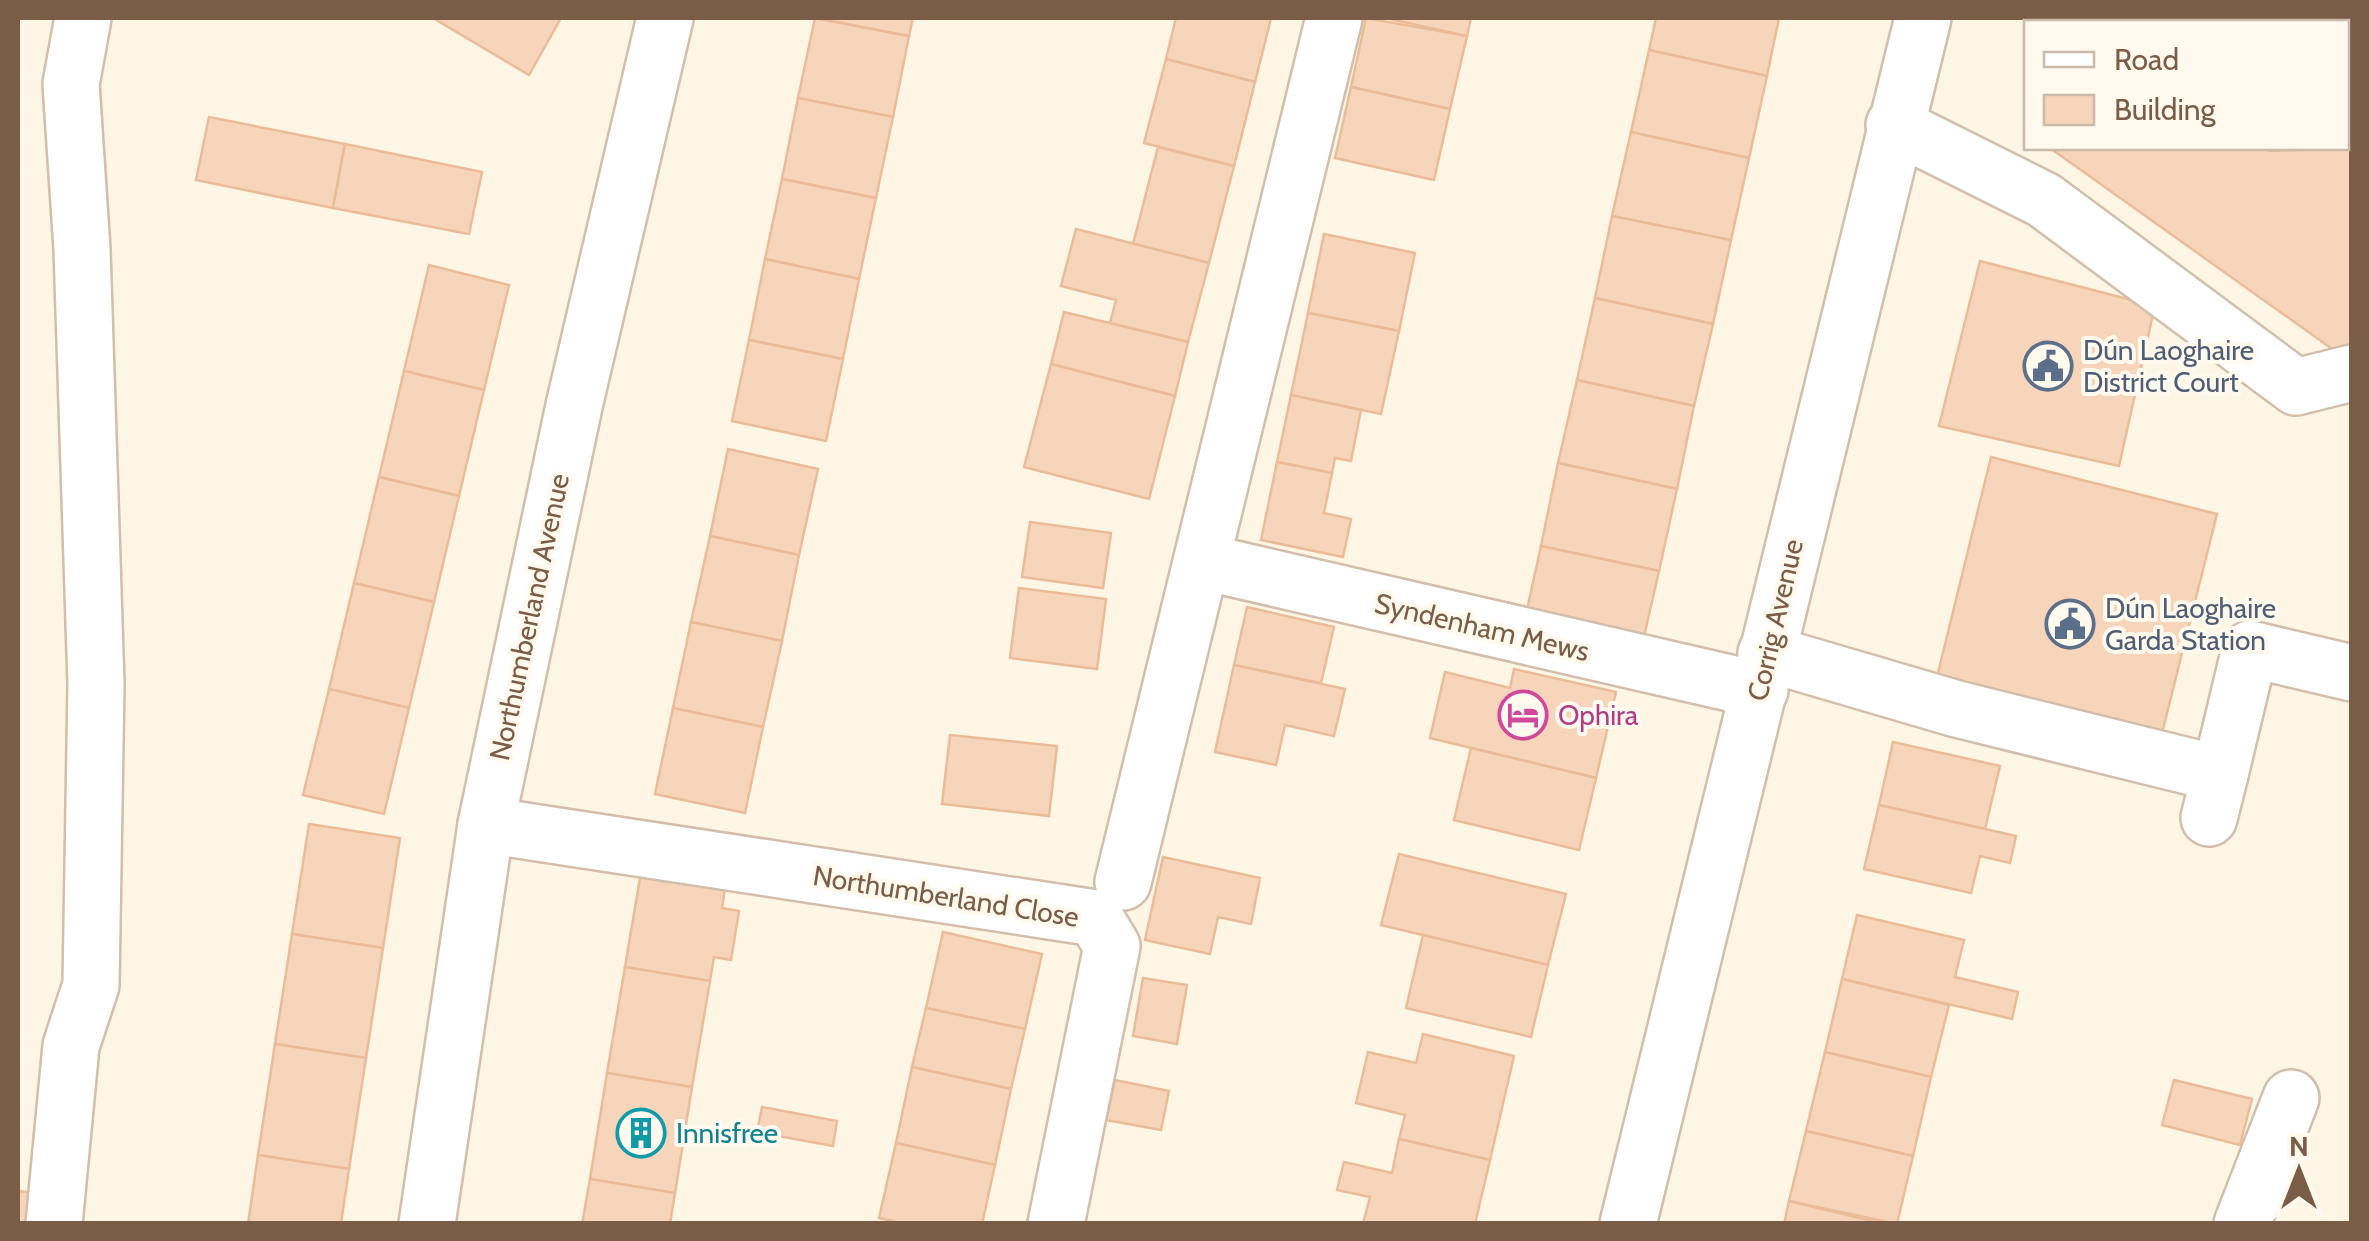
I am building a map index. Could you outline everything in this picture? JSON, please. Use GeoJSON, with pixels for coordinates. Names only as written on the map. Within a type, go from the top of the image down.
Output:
{"type":"FeatureCollection","features":[{"type":"Feature","properties":{"kind":"street"},"geometry":{"type":"LineString","coordinates":[[54,1224],[71,1046],[91,985],[96,684],[82,249],[71,84],[83,18]]}},
{"type":"Feature","properties":{"kind":"street","name":"Northumberland Avenue"},"geometry":{"type":"LineString","coordinates":[[428,1224],[486,825],[574,406],[665,18]]}},
{"type":"Feature","properties":{"kind":"street"},"geometry":{"type":"LineString","coordinates":[[1123,882],[1334,18]]}},
{"type":"Feature","properties":{"kind":"street","name":"Corrig Avenue"},"geometry":{"type":"LineString","coordinates":[[1628,1224],[1923,18]]}},
{"type":"Feature","properties":{"kind":"street"},"geometry":{"type":"LineString","coordinates":[[1894,125],[2044,200],[2296,387],[2352,372]]}},
{"type":"Feature","properties":{"kind":"street","name":"Syndenham Mews"},"geometry":{"type":"LineString","coordinates":[[1204,562],[1957,709],[2214,796],[2250,649],[2352,673]]}},
{"type":"Feature","properties":{"kind":"street","name":"Northumberland Close"},"geometry":{"type":"LineString","coordinates":[[486,825],[1095,918],[1112,946],[1056,1224]]}},
{"type":"Feature","properties":{"kind":"street"},"geometry":{"type":"LineString","coordinates":[[2242,1224],[2291,1098]]}},
{"type":"Feature","properties":{"kind":"building"},"geometry":{"type":"Polygon","coordinates":[[[433,18],[561,18],[529,75],[433,18]]]}},
{"type":"Feature","properties":{"kind":"building"},"geometry":{"type":"Polygon","coordinates":[[[815,18],[909,36],[893,117],[798,98],[815,18]]]}},
{"type":"Feature","properties":{"kind":"building"},"geometry":{"type":"Polygon","coordinates":[[[816,18],[913,18],[909,36],[816,18]]]}},
{"type":"Feature","properties":{"kind":"building"},"geometry":{"type":"Polygon","coordinates":[[[1176,18],[1271,18],[1255,82],[1166,59],[1176,18]]]}},
{"type":"Feature","properties":{"kind":"building"},"geometry":{"type":"Polygon","coordinates":[[[1366,18],[1467,36],[1450,109],[1351,87],[1366,18]]]}},
{"type":"Feature","properties":{"kind":"building"},"geometry":{"type":"Polygon","coordinates":[[[1385,18],[1471,18],[1467,36],[1385,18]]]}},
{"type":"Feature","properties":{"kind":"building"},"geometry":{"type":"Polygon","coordinates":[[[1656,18],[1779,18],[1767,76],[1649,50],[1656,18]]]}},
{"type":"Feature","properties":{"kind":"building"},"geometry":{"type":"Polygon","coordinates":[[[2116,18],[2206,18],[2204,20],[2116,18]]]}},
{"type":"Feature","properties":{"kind":"building"},"geometry":{"type":"Polygon","coordinates":[[[1649,50],[1767,76],[1749,158],[1631,132],[1649,50]]]}},
{"type":"Feature","properties":{"kind":"building"},"geometry":{"type":"Polygon","coordinates":[[[1166,59],[1255,82],[1234,166],[1144,143],[1166,59]]]}},
{"type":"Feature","properties":{"kind":"building"},"geometry":{"type":"Polygon","coordinates":[[[2349,64],[2352,65],[2352,363],[2053,150],[2349,150],[2349,64]]]}},
{"type":"Feature","properties":{"kind":"building"},"geometry":{"type":"Polygon","coordinates":[[[1351,87],[1450,109],[1434,180],[1335,158],[1351,87]]]}},
{"type":"Feature","properties":{"kind":"building"},"geometry":{"type":"Polygon","coordinates":[[[798,98],[893,117],[876,198],[782,179],[798,98]]]}},
{"type":"Feature","properties":{"kind":"building"},"geometry":{"type":"Polygon","coordinates":[[[209,117],[345,144],[333,208],[196,180],[209,117]]]}},
{"type":"Feature","properties":{"kind":"building"},"geometry":{"type":"Polygon","coordinates":[[[1631,132],[1749,158],[1731,240],[1612,216],[1631,132]]]}},
{"type":"Feature","properties":{"kind":"building"},"geometry":{"type":"Polygon","coordinates":[[[345,144],[482,172],[469,234],[333,208],[345,144]]]}},
{"type":"Feature","properties":{"kind":"building"},"geometry":{"type":"Polygon","coordinates":[[[1158,147],[1234,166],[1209,263],[1133,244],[1158,147]]]}},
{"type":"Feature","properties":{"kind":"building"},"geometry":{"type":"Polygon","coordinates":[[[782,179],[876,198],[859,279],[765,259],[782,179]]]}},
{"type":"Feature","properties":{"kind":"building"},"geometry":{"type":"Polygon","coordinates":[[[1612,216],[1731,240],[1713,324],[1595,298],[1612,216]]]}},
{"type":"Feature","properties":{"kind":"building"},"geometry":{"type":"Polygon","coordinates":[[[1076,229],[1209,263],[1188,342],[1110,323],[1116,300],[1061,286],[1076,229]]]}},
{"type":"Feature","properties":{"kind":"building"},"geometry":{"type":"Polygon","coordinates":[[[1324,234],[1415,253],[1399,331],[1308,313],[1324,234]]]}},
{"type":"Feature","properties":{"kind":"building"},"geometry":{"type":"Polygon","coordinates":[[[765,259],[859,279],[843,359],[749,340],[765,259]]]}},
{"type":"Feature","properties":{"kind":"building","name":"Dún Laoghaire District Court"},"geometry":{"type":"Polygon","coordinates":[[[1980,261],[2155,306],[2119,466],[1939,426],[1980,261]]]}},
{"type":"Feature","properties":{"kind":"building"},"geometry":{"type":"Polygon","coordinates":[[[429,265],[509,285],[484,390],[404,371],[429,265]]]}},
{"type":"Feature","properties":{"kind":"building"},"geometry":{"type":"Polygon","coordinates":[[[1595,298],[1713,324],[1694,406],[1577,380],[1595,298]]]}},
{"type":"Feature","properties":{"kind":"building"},"geometry":{"type":"Polygon","coordinates":[[[1064,312],[1188,342],[1175,396],[1051,364],[1064,312]]]}},
{"type":"Feature","properties":{"kind":"building"},"geometry":{"type":"Polygon","coordinates":[[[1308,313],[1399,331],[1381,414],[1291,395],[1308,313]]]}},
{"type":"Feature","properties":{"kind":"building"},"geometry":{"type":"Polygon","coordinates":[[[749,340],[843,359],[826,441],[732,421],[749,340]]]}},
{"type":"Feature","properties":{"kind":"building"},"geometry":{"type":"Polygon","coordinates":[[[1051,364],[1175,396],[1149,499],[1024,467],[1051,364]]]}},
{"type":"Feature","properties":{"kind":"building"},"geometry":{"type":"Polygon","coordinates":[[[404,371],[484,390],[459,496],[379,477],[404,371]]]}},
{"type":"Feature","properties":{"kind":"building"},"geometry":{"type":"Polygon","coordinates":[[[1577,380],[1694,406],[1677,489],[1558,463],[1577,380]]]}},
{"type":"Feature","properties":{"kind":"building"},"geometry":{"type":"Polygon","coordinates":[[[1291,395],[1361,410],[1351,461],[1335,458],[1332,473],[1277,462],[1291,395]]]}},
{"type":"Feature","properties":{"kind":"building"},"geometry":{"type":"Polygon","coordinates":[[[728,449],[818,469],[799,555],[710,536],[728,449]]]}},
{"type":"Feature","properties":{"kind":"building","name":"Dún Laoghaire Garda Station"},"geometry":{"type":"Polygon","coordinates":[[[1991,457],[2217,514],[2161,737],[1936,681],[1991,457]]]}},
{"type":"Feature","properties":{"kind":"building"},"geometry":{"type":"Polygon","coordinates":[[[1277,462],[1332,473],[1324,513],[1351,519],[1343,557],[1261,540],[1277,462]]]}},
{"type":"Feature","properties":{"kind":"building"},"geometry":{"type":"Polygon","coordinates":[[[1558,463],[1677,489],[1659,571],[1541,546],[1558,463]]]}},
{"type":"Feature","properties":{"kind":"building"},"geometry":{"type":"Polygon","coordinates":[[[379,477],[459,496],[434,602],[354,583],[379,477]]]}},
{"type":"Feature","properties":{"kind":"building"},"geometry":{"type":"Polygon","coordinates":[[[1030,522],[1111,533],[1103,588],[1022,577],[1030,522]]]}},
{"type":"Feature","properties":{"kind":"building"},"geometry":{"type":"Polygon","coordinates":[[[710,536],[799,555],[782,641],[691,622],[710,536]]]}},
{"type":"Feature","properties":{"kind":"building"},"geometry":{"type":"Polygon","coordinates":[[[1541,546],[1659,571],[1640,654],[1523,628],[1541,546]]]}},
{"type":"Feature","properties":{"kind":"building"},"geometry":{"type":"Polygon","coordinates":[[[354,583],[434,602],[409,708],[329,689],[354,583]]]}},
{"type":"Feature","properties":{"kind":"building"},"geometry":{"type":"Polygon","coordinates":[[[1019,588],[1106,599],[1097,669],[1010,658],[1019,588]]]}},
{"type":"Feature","properties":{"kind":"building"},"geometry":{"type":"Polygon","coordinates":[[[1247,607],[1334,627],[1321,683],[1234,665],[1247,607]]]}},
{"type":"Feature","properties":{"kind":"building"},"geometry":{"type":"Polygon","coordinates":[[[691,622],[782,641],[763,727],[673,708],[691,622]]]}},
{"type":"Feature","properties":{"kind":"building"},"geometry":{"type":"Polygon","coordinates":[[[1234,665],[1345,689],[1334,736],[1285,725],[1276,765],[1215,752],[1234,665]]]}},
{"type":"Feature","properties":{"kind":"building","name":"Ophira"},"geometry":{"type":"Polygon","coordinates":[[[1514,669],[1616,692],[1596,778],[1430,738],[1445,672],[1510,688],[1514,669]]]}},
{"type":"Feature","properties":{"kind":"building"},"geometry":{"type":"Polygon","coordinates":[[[329,689],[409,708],[384,814],[303,795],[329,689]]]}},
{"type":"Feature","properties":{"kind":"building"},"geometry":{"type":"Polygon","coordinates":[[[673,708],[763,727],[745,813],[655,794],[673,708]]]}},
{"type":"Feature","properties":{"kind":"building"},"geometry":{"type":"Polygon","coordinates":[[[950,735],[1057,746],[1049,816],[942,804],[950,735]]]}},
{"type":"Feature","properties":{"kind":"building"},"geometry":{"type":"Polygon","coordinates":[[[1893,742],[2000,766],[1985,829],[1879,805],[1893,742]]]}},
{"type":"Feature","properties":{"kind":"building"},"geometry":{"type":"Polygon","coordinates":[[[1471,748],[1596,778],[1579,850],[1454,820],[1471,748]]]}},
{"type":"Feature","properties":{"kind":"building"},"geometry":{"type":"Polygon","coordinates":[[[1879,805],[2016,836],[2010,863],[1980,856],[1971,893],[1864,869],[1879,805]]]}},
{"type":"Feature","properties":{"kind":"building"},"geometry":{"type":"Polygon","coordinates":[[[309,824],[400,838],[383,948],[292,934],[309,824]]]}},
{"type":"Feature","properties":{"kind":"building"},"geometry":{"type":"Polygon","coordinates":[[[1399,854],[1566,894],[1548,965],[1381,925],[1399,854]]]}},
{"type":"Feature","properties":{"kind":"building"},"geometry":{"type":"Polygon","coordinates":[[[1163,857],[1260,878],[1251,924],[1218,917],[1210,954],[1145,940],[1163,857]]]}},
{"type":"Feature","properties":{"kind":"building"},"geometry":{"type":"Polygon","coordinates":[[[643,860],[727,875],[722,908],[739,911],[731,960],[714,957],[710,981],[625,967],[643,860]]]}},
{"type":"Feature","properties":{"kind":"building"},"geometry":{"type":"Polygon","coordinates":[[[1857,915],[1964,940],[1955,977],[2018,992],[2012,1019],[1842,979],[1857,915]]]}},
{"type":"Feature","properties":{"kind":"building"},"geometry":{"type":"Polygon","coordinates":[[[943,932],[1042,954],[1025,1029],[926,1008],[943,932]]]}},
{"type":"Feature","properties":{"kind":"building"},"geometry":{"type":"Polygon","coordinates":[[[292,934],[383,948],[366,1058],[275,1044],[292,934]]]}},
{"type":"Feature","properties":{"kind":"building"},"geometry":{"type":"Polygon","coordinates":[[[1423,935],[1548,965],[1531,1037],[1406,1008],[1423,935]]]}},
{"type":"Feature","properties":{"kind":"building"},"geometry":{"type":"Polygon","coordinates":[[[625,967],[710,981],[692,1087],[607,1073],[625,967]]]}},
{"type":"Feature","properties":{"kind":"building"},"geometry":{"type":"Polygon","coordinates":[[[1143,978],[1187,985],[1177,1044],[1133,1036],[1143,978]]]}},
{"type":"Feature","properties":{"kind":"building"},"geometry":{"type":"Polygon","coordinates":[[[1842,979],[1949,1005],[1931,1077],[1825,1052],[1842,979]]]}},
{"type":"Feature","properties":{"kind":"building"},"geometry":{"type":"Polygon","coordinates":[[[926,1008],[1025,1029],[1011,1089],[912,1067],[926,1008]]]}},
{"type":"Feature","properties":{"kind":"building"},"geometry":{"type":"Polygon","coordinates":[[[1423,1034],[1514,1056],[1490,1160],[1399,1139],[1405,1115],[1356,1103],[1368,1052],[1416,1063],[1423,1034]]]}},
{"type":"Feature","properties":{"kind":"building"},"geometry":{"type":"Polygon","coordinates":[[[275,1044],[366,1058],[349,1169],[258,1155],[275,1044]]]}},
{"type":"Feature","properties":{"kind":"building"},"geometry":{"type":"Polygon","coordinates":[[[1825,1052],[1931,1077],[1913,1156],[1806,1131],[1825,1052]]]}},
{"type":"Feature","properties":{"kind":"building"},"geometry":{"type":"Polygon","coordinates":[[[912,1067],[1011,1089],[995,1165],[896,1143],[912,1067]]]}},
{"type":"Feature","properties":{"kind":"building","name":"Innisfree"},"geometry":{"type":"Polygon","coordinates":[[[607,1073],[692,1087],[675,1193],[590,1179],[607,1073]]]}},
{"type":"Feature","properties":{"kind":"building"},"geometry":{"type":"Polygon","coordinates":[[[1115,1080],[1169,1091],[1161,1130],[1106,1120],[1115,1080]]]}},
{"type":"Feature","properties":{"kind":"building"},"geometry":{"type":"Polygon","coordinates":[[[2174,1080],[2252,1099],[2240,1145],[2162,1125],[2174,1080]]]}},
{"type":"Feature","properties":{"kind":"building"},"geometry":{"type":"Polygon","coordinates":[[[762,1107],[837,1121],[833,1146],[757,1132],[762,1107]]]}},
{"type":"Feature","properties":{"kind":"building"},"geometry":{"type":"Polygon","coordinates":[[[1806,1131],[1913,1156],[1897,1224],[1789,1201],[1806,1131]]]}},
{"type":"Feature","properties":{"kind":"building"},"geometry":{"type":"Polygon","coordinates":[[[1399,1139],[1490,1160],[1475,1224],[1363,1224],[1370,1197],[1337,1190],[1344,1162],[1392,1173],[1399,1139]]]}},
{"type":"Feature","properties":{"kind":"building"},"geometry":{"type":"Polygon","coordinates":[[[896,1143],[995,1165],[982,1224],[905,1224],[879,1218],[896,1143]]]}},
{"type":"Feature","properties":{"kind":"building"},"geometry":{"type":"Polygon","coordinates":[[[258,1155],[349,1169],[341,1224],[248,1224],[258,1155]]]}},
{"type":"Feature","properties":{"kind":"building"},"geometry":{"type":"Polygon","coordinates":[[[590,1179],[675,1193],[670,1224],[582,1224],[590,1179]]]}},
{"type":"Feature","properties":{"kind":"building"},"geometry":{"type":"Polygon","coordinates":[[[18,1191],[46,1194],[43,1224],[18,1224],[18,1191]]]}},
{"type":"Feature","properties":{"kind":"building"},"geometry":{"type":"Polygon","coordinates":[[[1789,1201],[1884,1224],[1784,1224],[1789,1201]]]}},
{"type":"Feature","properties":{"kind":"place","name":"Dún Laoghaire District Court"},"geometry":{"type":"Point","coordinates":[2048,366]}},
{"type":"Feature","properties":{"kind":"place","name":"Dún Laoghaire Garda Station"},"geometry":{"type":"Point","coordinates":[2070,624]}},
{"type":"Feature","properties":{"kind":"place","name":"Ophira"},"geometry":{"type":"Point","coordinates":[1523,715]}},
{"type":"Feature","properties":{"kind":"place","name":"Innisfree"},"geometry":{"type":"Point","coordinates":[641,1133]}}]}
